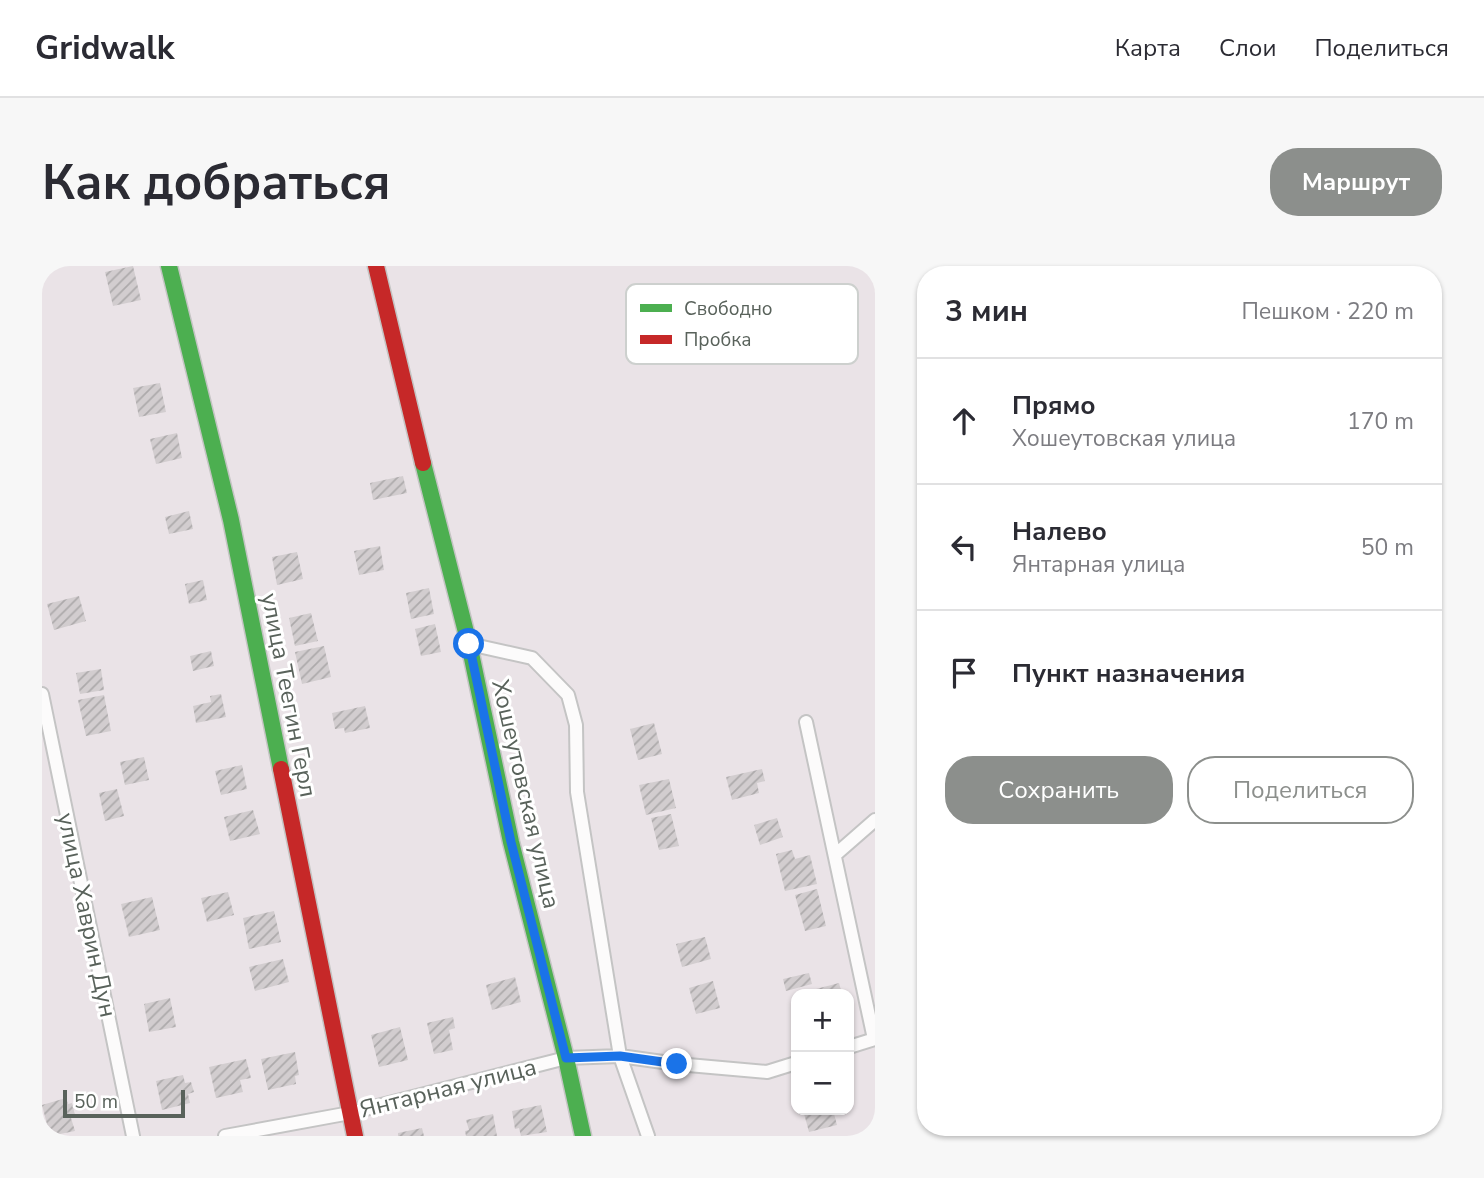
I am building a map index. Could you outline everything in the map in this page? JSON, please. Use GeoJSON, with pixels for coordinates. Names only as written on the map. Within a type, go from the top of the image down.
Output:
{"type":"FeatureCollection","features":[{"type":"Feature","properties":{"kind":"street","name":"улица Теегин Герл"},"geometry":{"type":"LineString","coordinates":[[169,266],[231,520],[355,1136]]}},
{"type":"Feature","properties":{"kind":"street","name":"Хошеутовская улица"},"geometry":{"type":"LineString","coordinates":[[376,266],[402,382],[469,644],[511,842],[583,1136]]}},
{"type":"Feature","properties":{"kind":"street"},"geometry":{"type":"LineString","coordinates":[[469,644],[532,658],[568,695],[576,725],[577,792],[620,1056],[648,1136]]}},
{"type":"Feature","properties":{"kind":"street","name":"улица Хаврин Дун"},"geometry":{"type":"LineString","coordinates":[[42,694],[133,1136]]}},
{"type":"Feature","properties":{"kind":"street"},"geometry":{"type":"LineString","coordinates":[[806,722],[875,1039],[854,1045]]}},
{"type":"Feature","properties":{"kind":"street"},"geometry":{"type":"LineString","coordinates":[[835,855],[875,820]]}},
{"type":"Feature","properties":{"kind":"street","name":"Янтарная улица"},"geometry":{"type":"LineString","coordinates":[[225,1136],[350,1113],[566,1058],[620,1056],[767,1072],[791,1065]]}},
{"type":"Feature","properties":{"kind":"building"},"geometry":{"type":"Polygon","coordinates":[[[133,266],[141,300],[113,306],[105,272],[133,266]]]}},
{"type":"Feature","properties":{"kind":"building"},"geometry":{"type":"Polygon","coordinates":[[[160,383],[166,412],[139,417],[133,388],[160,383]]]}},
{"type":"Feature","properties":{"kind":"building"},"geometry":{"type":"Polygon","coordinates":[[[177,433],[182,458],[156,464],[150,439],[177,433]]]}},
{"type":"Feature","properties":{"kind":"building"},"geometry":{"type":"Polygon","coordinates":[[[403,476],[407,493],[373,500],[370,483],[403,476]]]}},
{"type":"Feature","properties":{"kind":"building"},"geometry":{"type":"Polygon","coordinates":[[[189,511],[193,529],[169,534],[165,517],[189,511]]]}},
{"type":"Feature","properties":{"kind":"building"},"geometry":{"type":"Polygon","coordinates":[[[380,546],[384,570],[359,575],[354,551],[380,546]]]}},
{"type":"Feature","properties":{"kind":"building"},"geometry":{"type":"Polygon","coordinates":[[[297,552],[303,579],[277,585],[272,557],[297,552]]]}},
{"type":"Feature","properties":{"kind":"building"},"geometry":{"type":"Polygon","coordinates":[[[203,580],[207,600],[189,604],[185,584],[203,580]]]}},
{"type":"Feature","properties":{"kind":"building"},"geometry":{"type":"Polygon","coordinates":[[[429,588],[434,614],[411,619],[406,593],[429,588]]]}},
{"type":"Feature","properties":{"kind":"building"},"geometry":{"type":"Polygon","coordinates":[[[79,596],[86,621],[54,630],[47,604],[79,596]]]}},
{"type":"Feature","properties":{"kind":"building"},"geometry":{"type":"Polygon","coordinates":[[[311,613],[318,641],[295,646],[289,618],[311,613]]]}},
{"type":"Feature","properties":{"kind":"building"},"geometry":{"type":"Polygon","coordinates":[[[435,624],[441,652],[421,656],[415,629],[435,624]]]}},
{"type":"Feature","properties":{"kind":"building"},"geometry":{"type":"Polygon","coordinates":[[[324,646],[331,677],[302,684],[295,652],[324,646]]]}},
{"type":"Feature","properties":{"kind":"building"},"geometry":{"type":"Polygon","coordinates":[[[211,651],[214,666],[193,671],[190,656],[211,651]]]}},
{"type":"Feature","properties":{"kind":"building"},"geometry":{"type":"Polygon","coordinates":[[[101,669],[104,690],[80,694],[76,673],[101,669]]]}},
{"type":"Feature","properties":{"kind":"building"},"geometry":{"type":"Polygon","coordinates":[[[221,694],[226,717],[196,723],[193,706],[211,702],[210,696],[221,694]]]}},
{"type":"Feature","properties":{"kind":"building"},"geometry":{"type":"Polygon","coordinates":[[[104,695],[111,731],[86,736],[78,700],[104,695]]]}},
{"type":"Feature","properties":{"kind":"building"},"geometry":{"type":"Polygon","coordinates":[[[365,706],[370,728],[345,733],[344,728],[335,729],[332,713],[365,706]]]}},
{"type":"Feature","properties":{"kind":"building"},"geometry":{"type":"Polygon","coordinates":[[[654,723],[662,754],[638,760],[630,729],[654,723]]]}},
{"type":"Feature","properties":{"kind":"building"},"geometry":{"type":"Polygon","coordinates":[[[144,757],[149,780],[125,785],[120,762],[144,757]]]}},
{"type":"Feature","properties":{"kind":"building"},"geometry":{"type":"Polygon","coordinates":[[[242,765],[247,789],[221,795],[215,771],[242,765]]]}},
{"type":"Feature","properties":{"kind":"building"},"geometry":{"type":"Polygon","coordinates":[[[762,769],[765,781],[757,783],[759,793],[732,800],[726,777],[762,769]]]}},
{"type":"Feature","properties":{"kind":"building"},"geometry":{"type":"Polygon","coordinates":[[[669,779],[676,808],[646,815],[639,785],[669,779]]]}},
{"type":"Feature","properties":{"kind":"building"},"geometry":{"type":"Polygon","coordinates":[[[117,789],[124,816],[105,821],[99,793],[117,789]]]}},
{"type":"Feature","properties":{"kind":"building"},"geometry":{"type":"Polygon","coordinates":[[[253,810],[260,834],[230,841],[224,817],[253,810]]]}},
{"type":"Feature","properties":{"kind":"building"},"geometry":{"type":"Polygon","coordinates":[[[671,814],[679,846],[659,850],[651,818],[671,814]]]}},
{"type":"Feature","properties":{"kind":"building"},"geometry":{"type":"Polygon","coordinates":[[[777,818],[783,837],[760,845],[754,825],[777,818]]]}},
{"type":"Feature","properties":{"kind":"building"},"geometry":{"type":"Polygon","coordinates":[[[792,850],[795,859],[810,855],[817,884],[785,891],[776,854],[792,850]]]}},
{"type":"Feature","properties":{"kind":"building"},"geometry":{"type":"Polygon","coordinates":[[[817,889],[826,926],[805,931],[795,895],[817,889]]]}},
{"type":"Feature","properties":{"kind":"building"},"geometry":{"type":"Polygon","coordinates":[[[228,892],[234,915],[207,922],[201,898],[228,892]]]}},
{"type":"Feature","properties":{"kind":"building"},"geometry":{"type":"Polygon","coordinates":[[[152,897],[160,930],[129,937],[121,904],[152,897]]]}},
{"type":"Feature","properties":{"kind":"building"},"geometry":{"type":"Polygon","coordinates":[[[274,911],[281,942],[249,949],[243,918],[274,911]]]}},
{"type":"Feature","properties":{"kind":"building"},"geometry":{"type":"Polygon","coordinates":[[[705,937],[711,959],[682,967],[676,944],[705,937]]]}},
{"type":"Feature","properties":{"kind":"building"},"geometry":{"type":"Polygon","coordinates":[[[283,959],[289,982],[255,991],[249,967],[283,959]]]}},
{"type":"Feature","properties":{"kind":"building"},"geometry":{"type":"Polygon","coordinates":[[[809,973],[812,984],[786,991],[783,979],[809,973]]]}},
{"type":"Feature","properties":{"kind":"building"},"geometry":{"type":"Polygon","coordinates":[[[515,977],[521,1002],[492,1010],[486,985],[515,977]]]}},
{"type":"Feature","properties":{"kind":"building"},"geometry":{"type":"Polygon","coordinates":[[[713,981],[720,1008],[696,1014],[689,988],[713,981]]]}},
{"type":"Feature","properties":{"kind":"building"},"geometry":{"type":"Polygon","coordinates":[[[839,983],[841,989],[816,989],[839,983]]]}},
{"type":"Feature","properties":{"kind":"building"},"geometry":{"type":"Polygon","coordinates":[[[170,998],[176,1027],[149,1032],[144,1004],[170,998]]]}},
{"type":"Feature","properties":{"kind":"building"},"geometry":{"type":"Polygon","coordinates":[[[453,1017],[455,1028],[449,1030],[453,1050],[434,1054],[427,1023],[453,1017]]]}},
{"type":"Feature","properties":{"kind":"building"},"geometry":{"type":"Polygon","coordinates":[[[400,1027],[408,1060],[379,1067],[371,1035],[400,1027]]]}},
{"type":"Feature","properties":{"kind":"building"},"geometry":{"type":"Polygon","coordinates":[[[295,1052],[299,1075],[295,1076],[296,1084],[268,1090],[261,1059],[295,1052]]]}},
{"type":"Feature","properties":{"kind":"building"},"geometry":{"type":"Polygon","coordinates":[[[246,1059],[251,1078],[240,1080],[243,1092],[216,1098],[209,1067],[246,1059]]]}},
{"type":"Feature","properties":{"kind":"building"},"geometry":{"type":"Polygon","coordinates":[[[183,1075],[185,1083],[191,1082],[194,1092],[188,1094],[190,1103],[162,1110],[156,1081],[183,1075]]]}},
{"type":"Feature","properties":{"kind":"building"},"geometry":{"type":"Polygon","coordinates":[[[66,1098],[68,1104],[72,1103],[75,1115],[71,1118],[75,1131],[50,1136],[42,1105],[66,1098]]]}},
{"type":"Feature","properties":{"kind":"building"},"geometry":{"type":"Polygon","coordinates":[[[541,1105],[547,1132],[521,1136],[519,1128],[515,1129],[512,1111],[541,1105]]]}},
{"type":"Feature","properties":{"kind":"building"},"geometry":{"type":"Polygon","coordinates":[[[493,1114],[497,1136],[466,1136],[465,1131],[469,1130],[466,1120],[493,1114]]]}},
{"type":"Feature","properties":{"kind":"building"},"geometry":{"type":"Polygon","coordinates":[[[804,1115],[834,1115],[837,1125],[809,1132],[804,1115]]]}},
{"type":"Feature","properties":{"kind":"building"},"geometry":{"type":"Polygon","coordinates":[[[422,1128],[424,1136],[398,1136],[398,1133],[422,1128]]]}},
{"type":"Feature","properties":{"kind":"traffic: fast"},"geometry":{"type":"LineString","coordinates":[[169,266],[231,520],[281,769]]}},
{"type":"Feature","properties":{"kind":"traffic: fast"},"geometry":{"type":"LineString","coordinates":[[423,463],[469,644],[511,842],[583,1136]]}},
{"type":"Feature","properties":{"kind":"traffic: jam"},"geometry":{"type":"LineString","coordinates":[[376,266],[423,463]]}},
{"type":"Feature","properties":{"kind":"traffic: jam"},"geometry":{"type":"LineString","coordinates":[[281,769],[355,1136]]}},
{"type":"Feature","properties":{"kind":"route"},"geometry":{"type":"LineString","coordinates":[[469,644],[511,842],[566,1058],[620,1056],[677,1064]]}}]}
